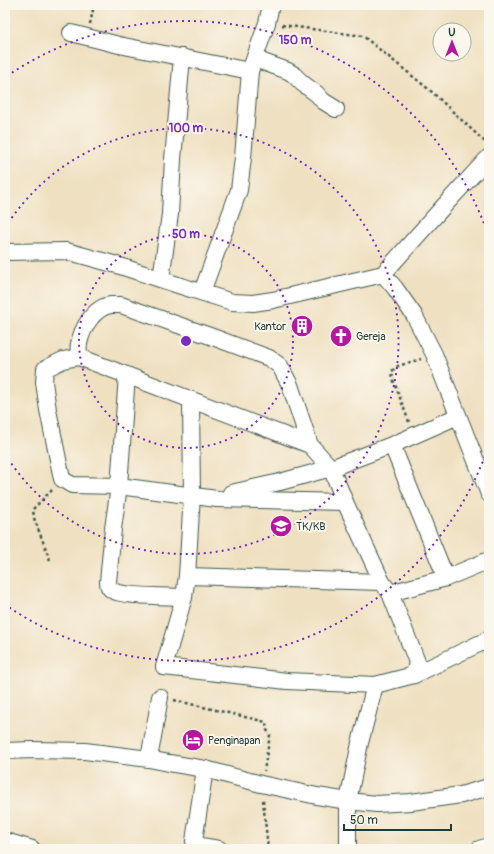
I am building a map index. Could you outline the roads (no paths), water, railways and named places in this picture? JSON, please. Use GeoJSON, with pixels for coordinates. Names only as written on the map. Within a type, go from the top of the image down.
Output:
{"type":"FeatureCollection","features":[{"type":"Feature","properties":{"kind":"street"},"geometry":{"type":"LineString","coordinates":[[202,292],[239,190],[253,65],[267,23],[271,5]]}},
{"type":"Feature","properties":{"kind":"street"},"geometry":{"type":"LineString","coordinates":[[71,33],[119,45],[182,57],[253,65],[288,71],[294,74],[323,101],[336,109]]}},
{"type":"Feature","properties":{"kind":"street"},"geometry":{"type":"LineString","coordinates":[[161,279],[170,214],[173,159],[182,57]]}},
{"type":"Feature","properties":{"kind":"street"},"geometry":{"type":"LineString","coordinates":[[5,252],[66,251],[117,265],[232,302],[273,300],[383,274],[489,157]]}},
{"type":"Feature","properties":{"kind":"street"},"geometry":{"type":"LineString","coordinates":[[383,274],[414,315],[434,354],[489,494]]}},
{"type":"Feature","properties":{"kind":"street"},"geometry":{"type":"LineString","coordinates":[[79,357],[79,346],[86,325],[92,316],[100,309],[110,305],[121,305],[270,358],[280,366],[290,385],[310,445],[332,468],[345,502],[386,588],[417,662],[414,675]]}},
{"type":"Feature","properties":{"kind":"street"},"geometry":{"type":"LineString","coordinates":[[310,445],[79,357],[63,360],[45,369],[44,382],[48,410],[62,479],[72,485],[119,486],[217,499],[345,502]]}},
{"type":"Feature","properties":{"kind":"street"},"geometry":{"type":"LineString","coordinates":[[127,375],[119,486],[113,529],[108,587],[111,590],[122,594],[184,597]]}},
{"type":"Feature","properties":{"kind":"street"},"geometry":{"type":"LineString","coordinates":[[191,400],[192,495],[187,576],[184,597],[164,666],[225,675],[287,681],[375,685],[414,675],[489,639]]}},
{"type":"Feature","properties":{"kind":"street"},"geometry":{"type":"LineString","coordinates":[[217,499],[231,493],[332,468],[392,445],[458,416]]}},
{"type":"Feature","properties":{"kind":"street"},"geometry":{"type":"LineString","coordinates":[[392,445],[446,578]]}},
{"type":"Feature","properties":{"kind":"street"},"geometry":{"type":"LineString","coordinates":[[187,576],[386,588],[446,578],[489,560]]}},
{"type":"Feature","properties":{"kind":"street"},"geometry":{"type":"LineString","coordinates":[[348,849],[348,801],[360,743],[375,685]]}},
{"type":"Feature","properties":{"kind":"street"},"geometry":{"type":"LineString","coordinates":[[149,758],[160,697]]}},
{"type":"Feature","properties":{"kind":"street"},"geometry":{"type":"LineString","coordinates":[[5,751],[85,751],[149,758],[169,764],[205,769],[261,784],[317,796],[377,804],[410,802],[461,795],[489,787]]}},
{"type":"Feature","properties":{"kind":"street"},"geometry":{"type":"LineString","coordinates":[[205,769],[194,841],[201,846],[219,849]]}},
{"type":"Feature","properties":{"kind":"street"},"geometry":{"type":"LineString","coordinates":[[5,842],[32,849]]}},
{"type":"Feature","properties":{"kind":"street"},"geometry":{"type":"LineString","coordinates":[[479,849],[489,846]]}},
{"type":"Feature","properties":{"kind":"place","name":"Kantor"},"geometry":{"type":"Point","coordinates":[302,326]}},
{"type":"Feature","properties":{"kind":"place","name":"Gereja"},"geometry":{"type":"Point","coordinates":[341,336]}},
{"type":"Feature","properties":{"kind":"place","name":"TK/KB"},"geometry":{"type":"Point","coordinates":[281,526]}},
{"type":"Feature","properties":{"kind":"place","name":"Penginapan"},"geometry":{"type":"Point","coordinates":[193,740]}}]}
